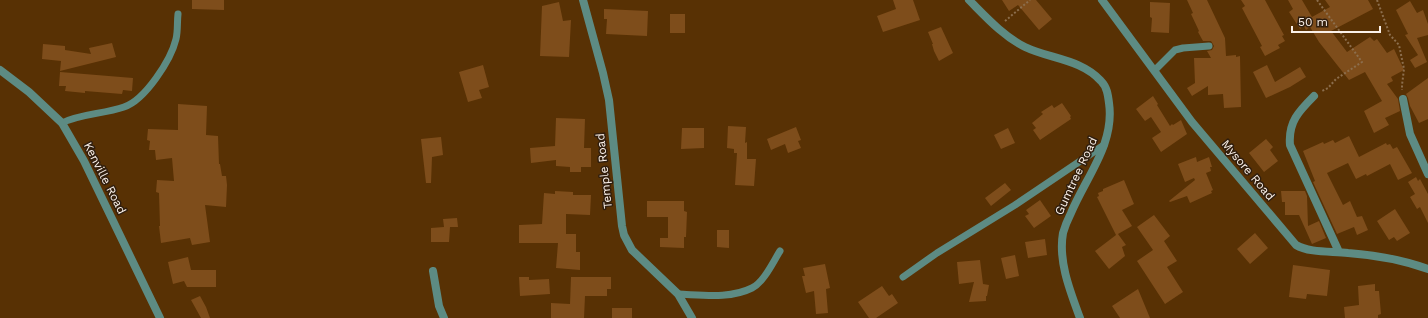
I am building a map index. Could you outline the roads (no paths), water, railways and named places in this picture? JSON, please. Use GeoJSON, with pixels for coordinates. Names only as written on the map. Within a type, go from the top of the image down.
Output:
{"type":"FeatureCollection","features":[{"type":"Feature","properties":{"kind":"street","name":"Temple Road"},"geometry":{"type":"LineString","coordinates":[[583,0],[609,100],[624,235],[632,250],[678,294],[692,318]]}},
{"type":"Feature","properties":{"kind":"street","name":"Gumtree Road"},"geometry":{"type":"LineString","coordinates":[[969,0],[1000,29],[1023,46],[1033,51],[1086,68],[1102,83],[1108,93],[1110,112],[1109,130],[1103,151],[1080,193],[1064,231],[1062,246],[1062,260],[1080,318]]}},
{"type":"Feature","properties":{"kind":"street","name":"Mysore Road"},"geometry":{"type":"LineString","coordinates":[[1102,0],[1192,122],[1291,240],[1301,248],[1407,262],[1428,269]]}},
{"type":"Feature","properties":{"kind":"street","name":"Kenville Road"},"geometry":{"type":"LineString","coordinates":[[0,70],[29,92],[62,123],[84,161],[160,318]]}},
{"type":"Feature","properties":{"kind":"street"},"geometry":{"type":"LineString","coordinates":[[1314,96],[1294,119],[1289,135],[1290,145],[1339,252]]}},
{"type":"Feature","properties":{"kind":"street"},"geometry":{"type":"LineString","coordinates":[[1403,99],[1410,134],[1428,174]]}},
{"type":"Feature","properties":{"kind":"street"},"geometry":{"type":"LineString","coordinates":[[433,271],[439,306],[444,318]]}},
{"type":"Feature","properties":{"kind":"lane"},"geometry":{"type":"LineString","coordinates":[[62,123],[70,119],[100,114],[125,107],[139,98],[152,84],[173,50],[177,38],[178,14]]}},
{"type":"Feature","properties":{"kind":"lane"},"geometry":{"type":"LineString","coordinates":[[1155,70],[1175,50],[1209,46]]}},
{"type":"Feature","properties":{"kind":"lane"},"geometry":{"type":"LineString","coordinates":[[902,277],[1104,145]]}},
{"type":"Feature","properties":{"kind":"lane"},"geometry":{"type":"LineString","coordinates":[[678,294],[728,296],[753,288],[766,274],[780,251]]}}]}
